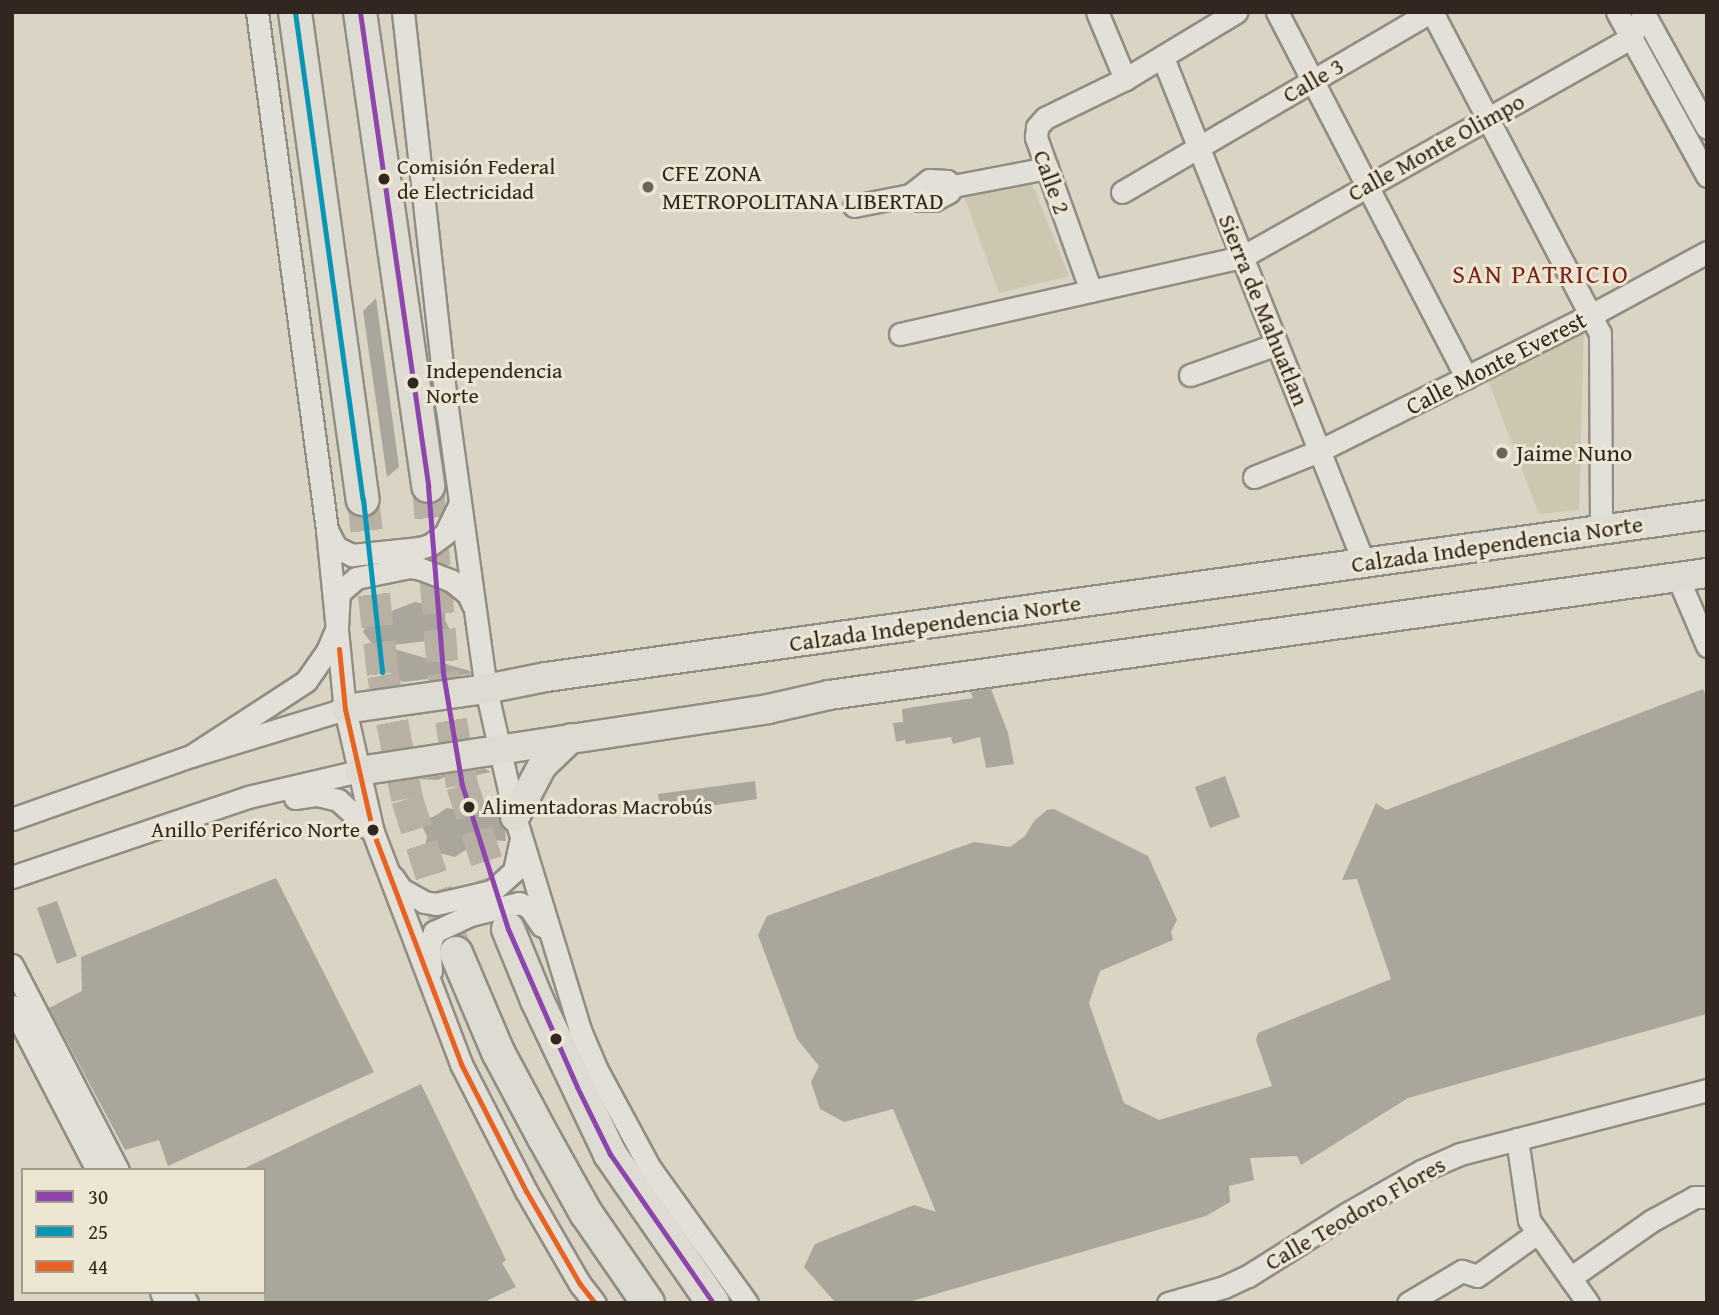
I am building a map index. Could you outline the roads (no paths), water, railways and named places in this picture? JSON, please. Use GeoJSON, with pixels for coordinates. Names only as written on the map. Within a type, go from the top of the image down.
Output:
{"type":"FeatureCollection","features":[{"type":"Feature","properties":{"kind":"highway"},"geometry":{"type":"LineString","coordinates":[[295,12],[363,499]]}},
{"type":"Feature","properties":{"kind":"highway"},"geometry":{"type":"LineString","coordinates":[[360,12],[428,486]]}},
{"type":"Feature","properties":{"kind":"highway"},"geometry":{"type":"LineString","coordinates":[[508,929],[537,1000],[610,1154],[713,1303]]}},
{"type":"Feature","properties":{"kind":"highway"},"geometry":{"type":"LineString","coordinates":[[456,953],[498,1052],[544,1138],[586,1213],[648,1303]]}},
{"type":"Feature","properties":{"kind":"main road","name":"Calzada Independencia Norte"},"geometry":{"type":"LineString","coordinates":[[345,709],[486,689],[546,677],[1707,515]]}},
{"type":"Feature","properties":{"kind":"main road"},"geometry":{"type":"LineString","coordinates":[[359,771],[768,709],[829,695],[1707,573]]}},
{"type":"Feature","properties":{"kind":"main road"},"geometry":{"type":"LineString","coordinates":[[517,827],[542,766],[571,738]]}},
{"type":"Feature","properties":{"kind":"street"},"geometry":{"type":"LineString","coordinates":[[257,12],[327,530],[345,709],[373,832],[461,1064],[491,1126],[573,1273],[596,1303]]}},
{"type":"Feature","properties":{"kind":"street"},"geometry":{"type":"LineString","coordinates":[[403,12],[460,500],[486,689],[517,827],[580,1030],[623,1119],[650,1168],[747,1303]]}},
{"type":"Feature","properties":{"kind":"street"},"geometry":{"type":"LineString","coordinates":[[1097,12],[1125,79],[1163,58],[1209,20],[1236,12]]}},
{"type":"Feature","properties":{"kind":"street"},"geometry":{"type":"LineString","coordinates":[[1277,12],[1467,377]]}},
{"type":"Feature","properties":{"kind":"street"},"geometry":{"type":"LineString","coordinates":[[1431,12],[1593,314],[1602,346],[1601,530]]}},
{"type":"Feature","properties":{"kind":"street","name":"Calle 3"},"geometry":{"type":"LineString","coordinates":[[1122,192],[1431,12]]}},
{"type":"Feature","properties":{"kind":"street"},"geometry":{"type":"LineString","coordinates":[[1616,12],[1707,176]]}},
{"type":"Feature","properties":{"kind":"street"},"geometry":{"type":"LineString","coordinates":[[1630,38],[1644,13]]}},
{"type":"Feature","properties":{"kind":"street"},"geometry":{"type":"LineString","coordinates":[[1644,13],[1707,128]]}},
{"type":"Feature","properties":{"kind":"street","name":"Calle Monte Olimpo"},"geometry":{"type":"LineString","coordinates":[[900,334],[957,321],[963,312],[974,307],[986,306],[1000,312],[1242,257],[1630,38]]}},
{"type":"Feature","properties":{"kind":"street","name":"Sierra de Mahuatlan"},"geometry":{"type":"LineString","coordinates":[[1163,58],[1364,563]]}},
{"type":"Feature","properties":{"kind":"street","name":"Calle 2"},"geometry":{"type":"LineString","coordinates":[[1091,291],[1036,137],[1037,127],[1045,118],[1125,79]]}},
{"type":"Feature","properties":{"kind":"street"},"geometry":{"type":"LineString","coordinates":[[854,206],[911,195],[929,180],[947,181],[954,186],[1047,168]]}},
{"type":"Feature","properties":{"kind":"street","name":"Calle Monte Everest"},"geometry":{"type":"LineString","coordinates":[[1254,477],[1321,450],[1593,314],[1707,252]]}},
{"type":"Feature","properties":{"kind":"street"},"geometry":{"type":"LineString","coordinates":[[1190,375],[1278,344]]}},
{"type":"Feature","properties":{"kind":"street"},"geometry":{"type":"LineString","coordinates":[[327,530],[336,547],[352,555],[420,548],[430,545],[445,534],[457,515],[460,500]]}},
{"type":"Feature","properties":{"kind":"street"},"geometry":{"type":"LineString","coordinates":[[191,756],[306,681],[327,651],[337,628],[339,593],[350,582],[363,575],[410,567],[452,581],[468,594],[477,613]]}},
{"type":"Feature","properties":{"kind":"street"},"geometry":{"type":"LineString","coordinates":[[1678,578],[1707,646]]}},
{"type":"Feature","properties":{"kind":"street","name":"Calzada Independencia Norte"},"geometry":{"type":"LineString","coordinates":[[12,819],[191,756],[345,709]]}},
{"type":"Feature","properties":{"kind":"street"},"geometry":{"type":"LineString","coordinates":[[12,877],[248,797],[359,771]]}},
{"type":"Feature","properties":{"kind":"street"},"geometry":{"type":"LineString","coordinates":[[248,797],[262,794],[328,797],[338,800],[373,832]]}},
{"type":"Feature","properties":{"kind":"street"},"geometry":{"type":"LineString","coordinates":[[385,867],[401,889],[424,902],[446,904],[492,891],[509,879],[518,861],[517,827]]}},
{"type":"Feature","properties":{"kind":"street"},"geometry":{"type":"LineString","coordinates":[[434,992],[429,948],[434,932],[470,915],[519,903],[529,907],[558,956]]}},
{"type":"Feature","properties":{"kind":"street"},"geometry":{"type":"LineString","coordinates":[[12,965],[117,1168]]}},
{"type":"Feature","properties":{"kind":"street"},"geometry":{"type":"LineString","coordinates":[[12,1006],[96,1168]]}},
{"type":"Feature","properties":{"kind":"street","name":"Calle Teodoro Flores"},"geometry":{"type":"LineString","coordinates":[[1168,1303],[1224,1287],[1248,1276],[1346,1214],[1421,1171],[1460,1154],[1707,1090]]}},
{"type":"Feature","properties":{"kind":"street"},"geometry":{"type":"LineString","coordinates":[[1517,1139],[1529,1220],[1588,1303]]}},
{"type":"Feature","properties":{"kind":"street"},"geometry":{"type":"LineString","coordinates":[[1570,1278],[1651,1220],[1695,1197],[1707,1197]]}},
{"type":"Feature","properties":{"kind":"street"},"geometry":{"type":"LineString","coordinates":[[1408,1303],[1462,1271],[1477,1276],[1537,1233]]}},
{"type":"Feature","properties":{"kind":"tunnel"},"geometry":{"type":"LineString","coordinates":[[428,486],[443,673],[462,785],[505,918]]}},
{"type":"Feature","properties":{"kind":"tunnel"},"geometry":{"type":"LineString","coordinates":[[363,499],[383,675],[407,799],[456,953]]}},
{"type":"Feature","properties":{"kind":"place","name":"Comisión Federal de Electricidad"},"geometry":{"type":"Point","coordinates":[384,179]}},
{"type":"Feature","properties":{"kind":"place","name":"CFE ZONA METROPOLITANA LIBERTAD"},"geometry":{"type":"Point","coordinates":[648,187]}},
{"type":"Feature","properties":{"kind":"place","name":"Independencia Norte"},"geometry":{"type":"Point","coordinates":[413,383]}},
{"type":"Feature","properties":{"kind":"place","name":"Jaime Nuno"},"geometry":{"type":"Point","coordinates":[1502,453]}},
{"type":"Feature","properties":{"kind":"place","name":"Alimentadoras Macrobús"},"geometry":{"type":"Point","coordinates":[469,807]}},
{"type":"Feature","properties":{"kind":"place","name":"Anillo Periférico Norte"},"geometry":{"type":"Point","coordinates":[373,830]}},
{"type":"Feature","properties":{"kind":"district","name":"SAN PATRICIO"},"geometry":{"type":"Point","coordinates":[1541,274]}}]}
